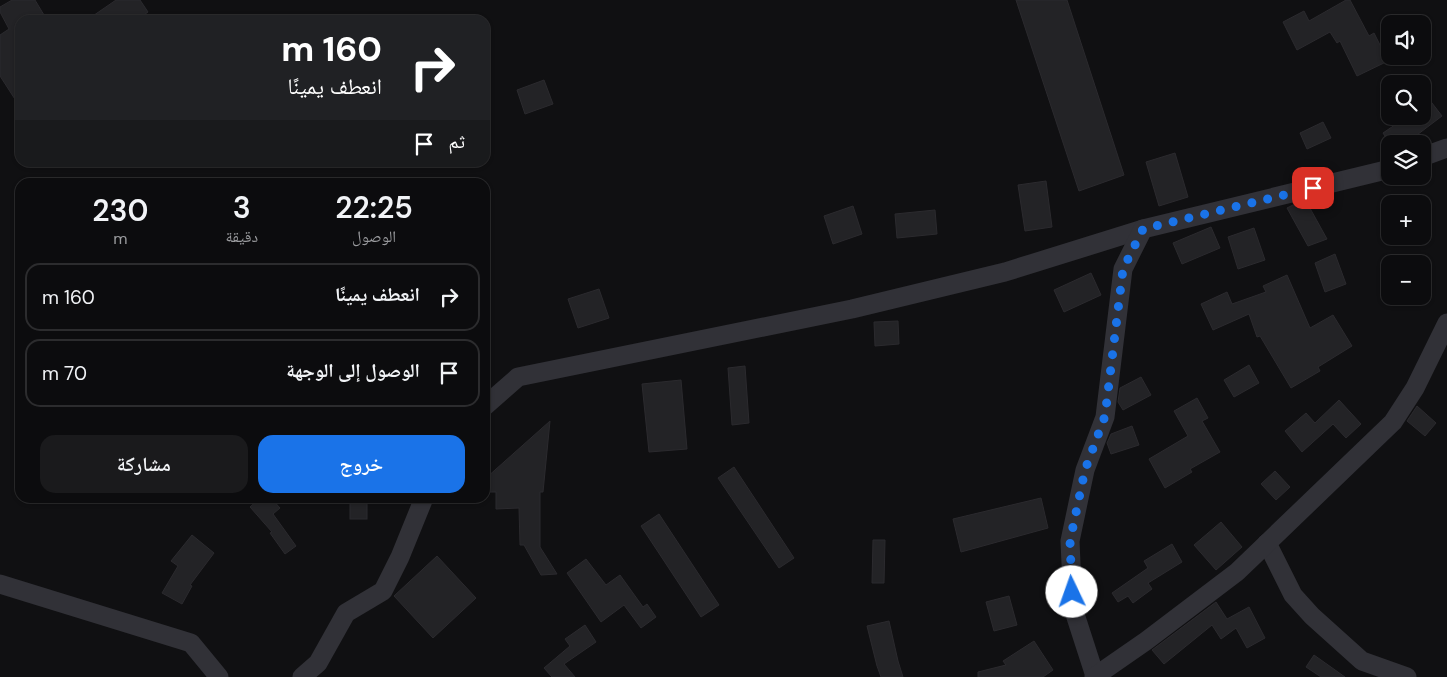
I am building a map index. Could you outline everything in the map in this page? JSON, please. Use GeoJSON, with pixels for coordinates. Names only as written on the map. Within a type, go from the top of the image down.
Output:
{"type":"FeatureCollection","features":[{"type":"Feature","properties":{"kind":"street"},"geometry":{"type":"LineString","coordinates":[[1431,154],[1447,148]]}},
{"type":"Feature","properties":{"kind":"street"},"geometry":{"type":"LineString","coordinates":[[490,402],[518,377],[852,309],[1005,272],[1143,229],[1381,171]]}},
{"type":"Feature","properties":{"kind":"street"},"geometry":{"type":"LineString","coordinates":[[1143,229],[1123,269],[1105,416],[1085,470],[1070,541],[1073,608],[1095,677],[1237,572],[1393,422],[1415,388],[1447,323]]}},
{"type":"Feature","properties":{"kind":"street"},"geometry":{"type":"LineString","coordinates":[[302,677],[318,663],[346,613],[384,591],[422,503]]}},
{"type":"Feature","properties":{"kind":"street"},"geometry":{"type":"LineString","coordinates":[[1267,543],[1294,594],[1312,616],[1362,661],[1407,677]]}},
{"type":"Feature","properties":{"kind":"street"},"geometry":{"type":"LineString","coordinates":[[0,584],[191,643],[219,677]]}},
{"type":"Feature","properties":{"kind":"building"},"geometry":{"type":"Polygon","coordinates":[[[12,0],[35,0],[44,15],[15,15],[15,99],[0,76],[0,35],[9,29],[0,12],[0,7],[12,0]]]}},
{"type":"Feature","properties":{"kind":"building"},"geometry":{"type":"Polygon","coordinates":[[[116,0],[140,0],[148,12],[144,15],[94,15],[116,0]]]}},
{"type":"Feature","properties":{"kind":"building"},"geometry":{"type":"Polygon","coordinates":[[[1016,0],[1067,0],[1124,175],[1079,191],[1016,0]]]}},
{"type":"Feature","properties":{"kind":"building"},"geometry":{"type":"Polygon","coordinates":[[[1346,0],[1350,0],[1369,36],[1374,33],[1381,47],[1381,64],[1357,76],[1340,41],[1337,43],[1330,32],[1297,50],[1283,22],[1304,11],[1309,21],[1346,0]]]}},
{"type":"Feature","properties":{"kind":"building"},"geometry":{"type":"Polygon","coordinates":[[[544,80],[553,104],[525,114],[517,90],[544,80]]]}},
{"type":"Feature","properties":{"kind":"building"},"geometry":{"type":"Polygon","coordinates":[[[1431,102],[1442,116],[1431,124],[1431,102]]]}},
{"type":"Feature","properties":{"kind":"building"},"geometry":{"type":"Polygon","coordinates":[[[1323,122],[1331,138],[1307,149],[1300,133],[1323,122]]]}},
{"type":"Feature","properties":{"kind":"building"},"geometry":{"type":"Polygon","coordinates":[[[1395,125],[1430,125],[1417,135],[1384,135],[1383,133],[1395,125]]]}},
{"type":"Feature","properties":{"kind":"building"},"geometry":{"type":"Polygon","coordinates":[[[1175,153],[1188,197],[1159,206],[1146,162],[1175,153]]]}},
{"type":"Feature","properties":{"kind":"building"},"geometry":{"type":"Polygon","coordinates":[[[1046,181],[1052,227],[1025,231],[1018,185],[1046,181]]]}},
{"type":"Feature","properties":{"kind":"building"},"geometry":{"type":"Polygon","coordinates":[[[1306,201],[1327,239],[1308,246],[1287,208],[1306,201]]]}},
{"type":"Feature","properties":{"kind":"building"},"geometry":{"type":"Polygon","coordinates":[[[853,206],[862,234],[833,244],[824,216],[853,206]]]}},
{"type":"Feature","properties":{"kind":"building"},"geometry":{"type":"Polygon","coordinates":[[[935,210],[937,234],[897,238],[895,214],[935,210]]]}},
{"type":"Feature","properties":{"kind":"building"},"geometry":{"type":"Polygon","coordinates":[[[1211,227],[1220,248],[1182,264],[1173,243],[1211,227]]]}},
{"type":"Feature","properties":{"kind":"building"},"geometry":{"type":"Polygon","coordinates":[[[1254,228],[1265,260],[1238,269],[1228,237],[1254,228]]]}},
{"type":"Feature","properties":{"kind":"building"},"geometry":{"type":"Polygon","coordinates":[[[1335,254],[1346,284],[1325,292],[1315,263],[1335,254]]]}},
{"type":"Feature","properties":{"kind":"building"},"geometry":{"type":"Polygon","coordinates":[[[1091,273],[1101,295],[1064,312],[1054,290],[1091,273]]]}},
{"type":"Feature","properties":{"kind":"building"},"geometry":{"type":"Polygon","coordinates":[[[1287,275],[1310,328],[1333,315],[1352,346],[1318,367],[1320,371],[1291,388],[1260,336],[1257,337],[1249,314],[1213,330],[1201,304],[1227,292],[1232,304],[1266,292],[1263,286],[1287,275]]]}},
{"type":"Feature","properties":{"kind":"building"},"geometry":{"type":"Polygon","coordinates":[[[599,289],[609,318],[578,328],[568,299],[599,289]]]}},
{"type":"Feature","properties":{"kind":"building"},"geometry":{"type":"Polygon","coordinates":[[[898,321],[899,344],[875,346],[874,322],[898,321]]]}},
{"type":"Feature","properties":{"kind":"building"},"geometry":{"type":"Polygon","coordinates":[[[1249,365],[1259,383],[1234,397],[1224,380],[1249,365]]]}},
{"type":"Feature","properties":{"kind":"building"},"geometry":{"type":"Polygon","coordinates":[[[745,366],[749,423],[732,425],[728,368],[745,366]]]}},
{"type":"Feature","properties":{"kind":"building"},"geometry":{"type":"Polygon","coordinates":[[[1141,377],[1151,395],[1123,410],[1118,402],[1120,388],[1141,377]]]}},
{"type":"Feature","properties":{"kind":"building"},"geometry":{"type":"Polygon","coordinates":[[[681,380],[687,449],[649,452],[642,384],[681,380]]]}},
{"type":"Feature","properties":{"kind":"building"},"geometry":{"type":"Polygon","coordinates":[[[1197,398],[1208,418],[1202,421],[1220,452],[1190,469],[1192,472],[1165,488],[1149,459],[1188,436],[1174,411],[1197,398]]]}},
{"type":"Feature","properties":{"kind":"building"},"geometry":{"type":"Polygon","coordinates":[[[1339,400],[1361,424],[1346,438],[1333,424],[1302,452],[1285,431],[1306,413],[1315,423],[1339,400]]]}},
{"type":"Feature","properties":{"kind":"building"},"geometry":{"type":"Polygon","coordinates":[[[1417,406],[1436,423],[1425,436],[1407,421],[1417,406]]]}},
{"type":"Feature","properties":{"kind":"building"},"geometry":{"type":"Polygon","coordinates":[[[550,421],[543,492],[540,492],[540,547],[557,574],[541,575],[524,545],[520,545],[519,508],[496,509],[496,492],[490,492],[490,474],[550,421]]]}},
{"type":"Feature","properties":{"kind":"building"},"geometry":{"type":"Polygon","coordinates":[[[1132,426],[1139,445],[1111,454],[1107,443],[1111,434],[1132,426]]]}},
{"type":"Feature","properties":{"kind":"building"},"geometry":{"type":"Polygon","coordinates":[[[734,467],[794,558],[779,568],[718,478],[734,467]]]}},
{"type":"Feature","properties":{"kind":"building"},"geometry":{"type":"Polygon","coordinates":[[[1275,471],[1290,487],[1276,500],[1261,484],[1275,471]]]}},
{"type":"Feature","properties":{"kind":"building"},"geometry":{"type":"Polygon","coordinates":[[[1041,498],[1048,528],[961,552],[953,519],[1041,498]]]}},
{"type":"Feature","properties":{"kind":"building"},"geometry":{"type":"Polygon","coordinates":[[[254,503],[276,503],[280,508],[273,514],[296,546],[285,554],[270,533],[272,532],[250,507],[254,503]]]}},
{"type":"Feature","properties":{"kind":"building"},"geometry":{"type":"Polygon","coordinates":[[[350,503],[367,503],[367,519],[350,519],[350,503]]]}},
{"type":"Feature","properties":{"kind":"building"},"geometry":{"type":"Polygon","coordinates":[[[659,514],[719,605],[701,617],[641,526],[659,514]]]}},
{"type":"Feature","properties":{"kind":"building"},"geometry":{"type":"Polygon","coordinates":[[[1221,522],[1242,547],[1216,570],[1194,545],[1221,522]]]}},
{"type":"Feature","properties":{"kind":"building"},"geometry":{"type":"Polygon","coordinates":[[[192,535],[214,553],[190,585],[192,586],[182,604],[162,593],[178,566],[171,561],[192,535]]]}},
{"type":"Feature","properties":{"kind":"building"},"geometry":{"type":"Polygon","coordinates":[[[873,540],[885,540],[884,583],[872,583],[873,540]]]}},
{"type":"Feature","properties":{"kind":"building"},"geometry":{"type":"Polygon","coordinates":[[[1172,544],[1182,562],[1148,583],[1152,589],[1133,603],[1128,596],[1118,602],[1112,593],[1148,568],[1144,561],[1172,544]]]}},
{"type":"Feature","properties":{"kind":"building"},"geometry":{"type":"Polygon","coordinates":[[[437,556],[476,598],[433,638],[394,596],[437,556]]]}},
{"type":"Feature","properties":{"kind":"building"},"geometry":{"type":"Polygon","coordinates":[[[586,559],[606,585],[620,575],[643,607],[647,604],[656,617],[641,628],[624,605],[601,622],[567,573],[586,559]]]}},
{"type":"Feature","properties":{"kind":"building"},"geometry":{"type":"Polygon","coordinates":[[[1009,596],[1017,625],[994,631],[986,602],[1009,596]]]}},
{"type":"Feature","properties":{"kind":"building"},"geometry":{"type":"Polygon","coordinates":[[[1216,602],[1227,619],[1249,607],[1265,638],[1247,648],[1236,628],[1221,639],[1212,625],[1164,664],[1152,650],[1216,602]]]}},
{"type":"Feature","properties":{"kind":"building"},"geometry":{"type":"Polygon","coordinates":[[[889,621],[903,677],[881,677],[867,626],[889,621]]]}},
{"type":"Feature","properties":{"kind":"building"},"geometry":{"type":"Polygon","coordinates":[[[585,625],[596,642],[564,664],[575,677],[552,677],[544,668],[570,646],[565,639],[585,625]]]}},
{"type":"Feature","properties":{"kind":"building"},"geometry":{"type":"Polygon","coordinates":[[[1034,641],[1053,670],[1043,677],[978,677],[978,672],[1006,665],[1003,661],[1034,641]]]}},
{"type":"Feature","properties":{"kind":"building"},"geometry":{"type":"Polygon","coordinates":[[[1314,655],[1345,677],[1321,677],[1306,667],[1314,655]]]}},
{"type":"Feature","properties":{"kind":"route"},"geometry":{"type":"LineString","coordinates":[[1072,592],[1070,541],[1085,470],[1105,416],[1123,269],[1143,229],[1313,188]]}}]}
